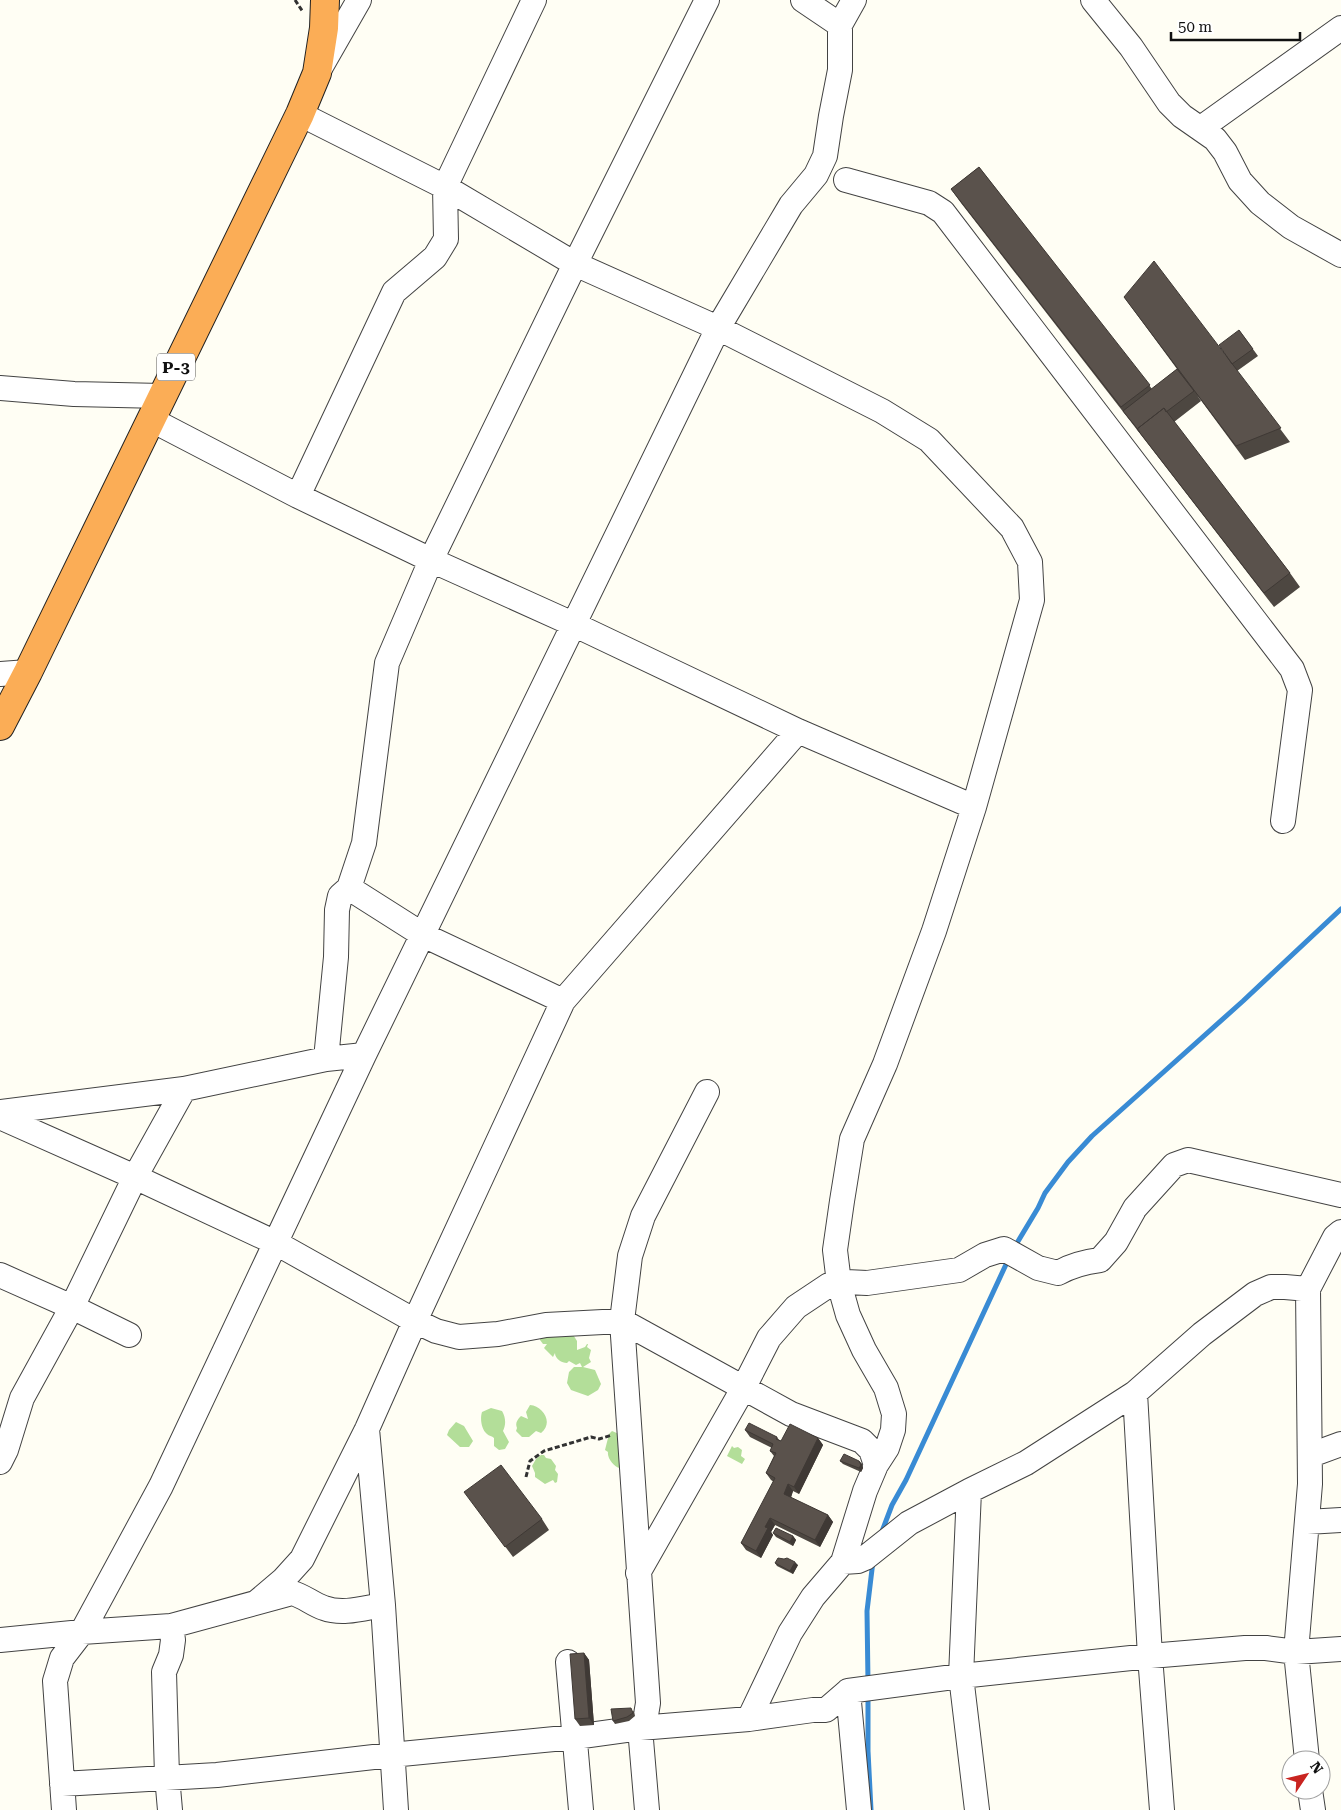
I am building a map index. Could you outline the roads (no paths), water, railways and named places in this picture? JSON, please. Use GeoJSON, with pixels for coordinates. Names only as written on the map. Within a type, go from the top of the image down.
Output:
{"type":"FeatureCollection","features":[{"type":"Feature","properties":{"kind":"highway","name":"P-3"},"geometry":{"type":"LineString","coordinates":[[0,726],[300,114],[317,73],[324,28],[325,0]]}},
{"type":"Feature","properties":{"kind":"street"},"geometry":{"type":"LineString","coordinates":[[317,73],[359,0]]}},
{"type":"Feature","properties":{"kind":"street"},"geometry":{"type":"LineString","coordinates":[[298,496],[394,292],[435,257],[446,239],[445,187],[534,0]]}},
{"type":"Feature","properties":{"kind":"street"},"geometry":{"type":"LineString","coordinates":[[326,1059],[336,957],[337,910],[340,896],[349,888],[364,844],[387,663],[431,560],[574,264],[707,0]]}},
{"type":"Feature","properties":{"kind":"street"},"geometry":{"type":"LineString","coordinates":[[803,0],[840,24]]}},
{"type":"Feature","properties":{"kind":"street"},"geometry":{"type":"LineString","coordinates":[[64,1810],[55,1681],[62,1658],[82,1632],[161,1486],[364,1055],[718,328],[791,206],[816,175],[825,156],[840,70],[840,24],[854,0]]}},
{"type":"Feature","properties":{"kind":"street"},"geometry":{"type":"LineString","coordinates":[[1093,0],[1131,47],[1169,103],[1182,116],[1215,139],[1225,152],[1240,181],[1260,203],[1291,227],[1341,255]]}},
{"type":"Feature","properties":{"kind":"street"},"geometry":{"type":"LineString","coordinates":[[1201,128],[1341,28]]}},
{"type":"Feature","properties":{"kind":"street"},"geometry":{"type":"LineString","coordinates":[[300,114],[445,187],[574,264],[718,328],[882,412],[928,440],[1012,528],[1030,562],[1032,600],[974,807],[928,949],[886,1064],[852,1138],[835,1250],[839,1283],[848,1315],[864,1350],[886,1388],[894,1414],[893,1430],[887,1448],[876,1465],[865,1491],[843,1562],[813,1597],[790,1633],[750,1719]]}},
{"type":"Feature","properties":{"kind":"street"},"geometry":{"type":"LineString","coordinates":[[825,156],[834,172],[846,180],[929,203],[943,212],[1292,669],[1300,690],[1283,821]]}},
{"type":"Feature","properties":{"kind":"street"},"geometry":{"type":"LineString","coordinates":[[807,186],[846,180]]}},
{"type":"Feature","properties":{"kind":"street"},"geometry":{"type":"LineString","coordinates":[[0,388],[74,394],[156,407],[298,496],[798,731],[974,807]]}},
{"type":"Feature","properties":{"kind":"street"},"geometry":{"type":"LineString","coordinates":[[0,674],[28,672]]}},
{"type":"Feature","properties":{"kind":"street"},"geometry":{"type":"LineString","coordinates":[[257,1602],[302,1559],[367,1429],[563,1001],[798,731]]}},
{"type":"Feature","properties":{"kind":"street"},"geometry":{"type":"LineString","coordinates":[[349,888],[423,935],[563,1001]]}},
{"type":"Feature","properties":{"kind":"street"},"geometry":{"type":"LineString","coordinates":[[0,1112],[184,1089],[326,1059],[364,1055]]}},
{"type":"Feature","properties":{"kind":"street"},"geometry":{"type":"LineString","coordinates":[[0,1462],[6,1450],[22,1398],[72,1307],[136,1177],[184,1089]]}},
{"type":"Feature","properties":{"kind":"street"},"geometry":{"type":"LineString","coordinates":[[647,1810],[640,1728],[646,1715],[648,1703],[622,1320],[630,1256],[643,1216],[707,1092]]}},
{"type":"Feature","properties":{"kind":"street"},"geometry":{"type":"LineString","coordinates":[[0,1116],[276,1243],[436,1331],[459,1337],[498,1334],[546,1325],[622,1320],[791,1414],[862,1441],[871,1450],[876,1465]]}},
{"type":"Feature","properties":{"kind":"street"},"geometry":{"type":"LineString","coordinates":[[638,1573],[744,1387],[769,1338],[796,1307],[829,1285],[846,1282],[867,1283],[959,1270],[985,1255],[1004,1249],[1038,1268],[1058,1273],[1082,1262],[1100,1260],[1116,1242],[1136,1208],[1148,1194],[1174,1165],[1188,1160],[1341,1195]]}},
{"type":"Feature","properties":{"kind":"street"},"geometry":{"type":"LineString","coordinates":[[1306,1750],[1296,1652],[1311,1454],[1308,1289],[1335,1237],[1341,1232]]}},
{"type":"Feature","properties":{"kind":"street"},"geometry":{"type":"LineString","coordinates":[[0,1275],[129,1335]]}},
{"type":"Feature","properties":{"kind":"street"},"geometry":{"type":"LineString","coordinates":[[843,1562],[858,1561],[865,1558],[909,1523],[969,1491],[1026,1464],[1135,1393],[1202,1334],[1255,1294],[1271,1287],[1285,1286],[1308,1289]]}},
{"type":"Feature","properties":{"kind":"street"},"geometry":{"type":"LineString","coordinates":[[1135,1393],[1150,1656],[1162,1810]]}},
{"type":"Feature","properties":{"kind":"street"},"geometry":{"type":"LineString","coordinates":[[367,1429],[383,1605],[391,1755],[396,1810]]}},
{"type":"Feature","properties":{"kind":"street"},"geometry":{"type":"LineString","coordinates":[[1311,1454],[1341,1444]]}},
{"type":"Feature","properties":{"kind":"street"},"geometry":{"type":"LineString","coordinates":[[969,1491],[961,1676],[977,1810]]}},
{"type":"Feature","properties":{"kind":"street"},"geometry":{"type":"LineString","coordinates":[[1307,1522],[1341,1520]]}},
{"type":"Feature","properties":{"kind":"street"},"geometry":{"type":"LineString","coordinates":[[1,1639],[171,1626],[292,1593],[314,1604],[338,1612],[383,1605]]}},
{"type":"Feature","properties":{"kind":"street"},"geometry":{"type":"LineString","coordinates":[[170,1810],[167,1776],[164,1672],[171,1655],[173,1640],[171,1626]]}},
{"type":"Feature","properties":{"kind":"street"},"geometry":{"type":"LineString","coordinates":[[62,1784],[216,1774],[576,1737],[640,1728],[750,1719],[813,1710],[826,1710],[848,1691],[961,1676],[1150,1656],[1245,1648],[1266,1648],[1296,1652],[1341,1649]]}},
{"type":"Feature","properties":{"kind":"street"},"geometry":{"type":"LineString","coordinates":[[568,1662],[576,1737],[580,1810]]}},
{"type":"Feature","properties":{"kind":"street"},"geometry":{"type":"LineString","coordinates":[[848,1691],[859,1810]]}},
{"type":"Feature","properties":{"kind":"waterway"},"geometry":{"type":"LineString","coordinates":[[1014,1248],[1045,1193],[1068,1162],[1092,1136],[1243,1001],[1341,909]]}},
{"type":"Feature","properties":{"kind":"waterway"},"geometry":{"type":"LineString","coordinates":[[881,1534],[892,1505],[906,1480],[1009,1258]]}},
{"type":"Feature","properties":{"kind":"waterway"},"geometry":{"type":"LineString","coordinates":[[868,1682],[867,1611],[873,1561]]}},
{"type":"Feature","properties":{"kind":"waterway"},"geometry":{"type":"LineString","coordinates":[[868,1696],[871,1810]]}}]}
